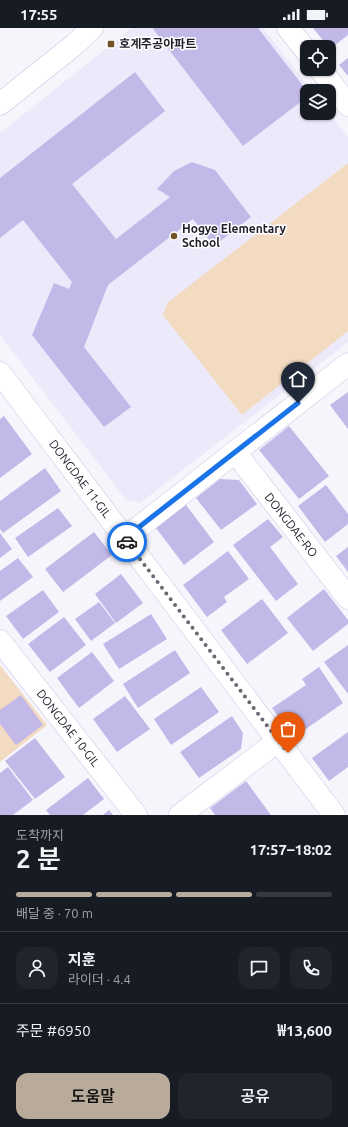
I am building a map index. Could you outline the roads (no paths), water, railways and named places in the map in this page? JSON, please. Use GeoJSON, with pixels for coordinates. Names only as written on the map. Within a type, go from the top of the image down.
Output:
{"type":"FeatureCollection","features":[{"type":"Feature","properties":{"kind":"street"},"geometry":{"type":"LineString","coordinates":[[0,104],[74,45],[92,28]]}},
{"type":"Feature","properties":{"kind":"street"},"geometry":{"type":"LineString","coordinates":[[288,28],[300,43]]}},
{"type":"Feature","properties":{"kind":"street"},"geometry":{"type":"LineString","coordinates":[[325,76],[348,105]]}},
{"type":"Feature","properties":{"kind":"street"},"geometry":{"type":"LineString","coordinates":[[125,538],[348,364]]}},
{"type":"Feature","properties":{"kind":"street","name":"DONGDAE 11-GIL"},"geometry":{"type":"LineString","coordinates":[[0,373],[334,815]]}},
{"type":"Feature","properties":{"kind":"street","name":"DONGDAE-RO"},"geometry":{"type":"LineString","coordinates":[[235,452],[348,598]]}},
{"type":"Feature","properties":{"kind":"street","name":"DONGDAE 10-GIL"},"geometry":{"type":"LineString","coordinates":[[0,641],[136,815]]}},
{"type":"Feature","properties":{"kind":"street"},"geometry":{"type":"LineString","coordinates":[[180,815],[278,741]]}},
{"type":"Feature","properties":{"kind":"place","name":"호계주공아파트"},"geometry":{"type":"Point","coordinates":[111,44]}},
{"type":"Feature","properties":{"kind":"place","name":"Hogye Elementary School"},"geometry":{"type":"Point","coordinates":[174,236]}}]}
